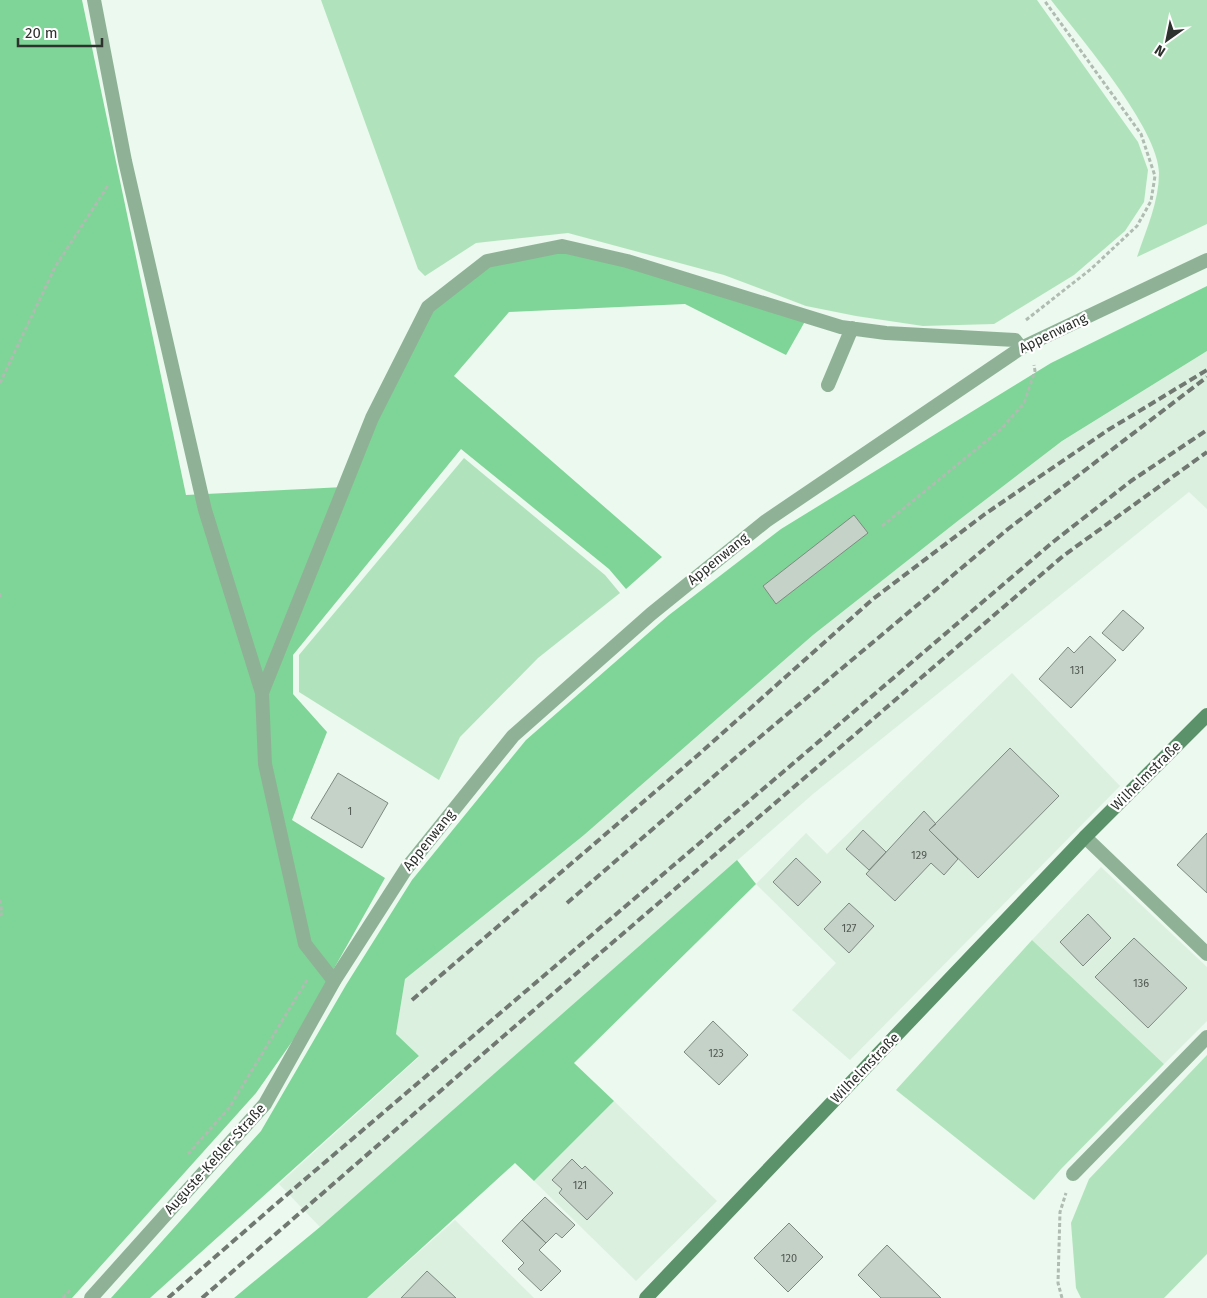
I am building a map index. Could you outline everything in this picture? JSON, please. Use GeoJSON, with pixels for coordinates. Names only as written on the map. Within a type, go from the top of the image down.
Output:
{"type":"FeatureCollection","features":[{"type":"Feature","properties":{"kind":"main road","name":"Wilhelmstraße"},"geometry":{"type":"LineString","coordinates":[[646,1298],[1084,837],[1207,715]]}},
{"type":"Feature","properties":{"kind":"street"},"geometry":{"type":"LineString","coordinates":[[94,0],[125,161],[206,510],[262,693],[266,764],[305,944],[334,981]]}},
{"type":"Feature","properties":{"kind":"street"},"geometry":{"type":"LineString","coordinates":[[262,693],[372,418],[428,306],[487,261],[562,246],[627,261],[841,327],[886,333],[1018,344]]}},
{"type":"Feature","properties":{"kind":"street","name":"Appenwang"},"geometry":{"type":"LineString","coordinates":[[334,981],[406,869],[513,736],[651,614],[766,521],[1018,344],[1034,342],[1207,260]]}},
{"type":"Feature","properties":{"kind":"street"},"geometry":{"type":"LineString","coordinates":[[828,385],[852,328]]}},
{"type":"Feature","properties":{"kind":"street"},"geometry":{"type":"LineString","coordinates":[[1084,837],[1207,954]]}},
{"type":"Feature","properties":{"kind":"street","name":"Auguste-Keßler-Straße"},"geometry":{"type":"LineString","coordinates":[[91,1298],[265,1104],[334,981]]}},
{"type":"Feature","properties":{"kind":"street"},"geometry":{"type":"LineString","coordinates":[[1073,1174],[1207,1037]]}},
{"type":"Feature","properties":{"kind":"path"},"geometry":{"type":"LineString","coordinates":[[1018,344],[1019,326],[1090,269],[1137,226],[1152,201],[1155,176],[1140,134],[1044,0]]}},
{"type":"Feature","properties":{"kind":"path"},"geometry":{"type":"LineString","coordinates":[[0,383],[55,267],[125,161]]}},
{"type":"Feature","properties":{"kind":"path"},"geometry":{"type":"LineString","coordinates":[[882,526],[1001,429],[1024,402],[1035,371],[1034,342]]}},
{"type":"Feature","properties":{"kind":"path"},"geometry":{"type":"LineString","coordinates":[[0,593],[0,599]]}},
{"type":"Feature","properties":{"kind":"path"},"geometry":{"type":"LineString","coordinates":[[0,900],[2,912],[0,916]]}},
{"type":"Feature","properties":{"kind":"path"},"geometry":{"type":"LineString","coordinates":[[184,1159],[229,1108],[319,961]]}},
{"type":"Feature","properties":{"kind":"path"},"geometry":{"type":"LineString","coordinates":[[1062,1298],[1058,1283],[1060,1212],[1073,1174]]}},
{"type":"Feature","properties":{"kind":"path"},"geometry":{"type":"LineString","coordinates":[[63,1298],[76,1283]]}},
{"type":"Feature","properties":{"kind":"shaded area"},"geometry":{"type":"Polygon","coordinates":[[[1207,351],[1207,509],[1189,492],[813,794],[320,1227],[279,1184],[419,1057],[396,1034],[405,979],[584,835],[813,635],[959,520],[1062,441],[1207,351]]]}},
{"type":"Feature","properties":{"kind":"shaded area"},"geometry":{"type":"Polygon","coordinates":[[[1012,673],[1120,786],[850,1060],[792,1010],[836,963],[756,884],[806,833],[827,854],[1012,673]]]}},
{"type":"Feature","properties":{"kind":"shaded area"},"geometry":{"type":"Polygon","coordinates":[[[1101,867],[1207,967],[1207,1021],[1164,1064],[1032,940],[1101,867]]]}},
{"type":"Feature","properties":{"kind":"shaded area"},"geometry":{"type":"Polygon","coordinates":[[[614,1101],[717,1201],[636,1281],[534,1181],[614,1101]]]}},
{"type":"Feature","properties":{"kind":"shaded area"},"geometry":{"type":"Polygon","coordinates":[[[455,1220],[534,1298],[367,1298],[455,1220]]]}},
{"type":"Feature","properties":{"kind":"green space"},"geometry":{"type":"Polygon","coordinates":[[[0,0],[82,0],[186,495],[344,487],[428,307],[487,261],[562,246],[808,316],[786,355],[685,304],[509,312],[454,376],[662,557],[626,589],[609,569],[461,449],[293,655],[293,694],[327,732],[292,820],[385,878],[296,1036],[256,1093],[72,1298],[0,1298],[0,0]]]}},
{"type":"Feature","properties":{"kind":"green space"},"geometry":{"type":"Polygon","coordinates":[[[321,0],[1037,0],[1138,142],[1148,170],[1144,202],[1125,231],[1074,275],[994,324],[923,326],[806,306],[724,275],[568,233],[476,243],[425,276],[418,269],[321,0]]]}},
{"type":"Feature","properties":{"kind":"green space"},"geometry":{"type":"Polygon","coordinates":[[[1051,0],[1207,0],[1207,224],[1137,257],[1157,195],[1159,173],[1156,154],[1146,132],[1116,84],[1051,0]]]}},
{"type":"Feature","properties":{"kind":"green space"},"geometry":{"type":"Polygon","coordinates":[[[1207,286],[1207,351],[1062,441],[959,520],[813,635],[584,835],[405,979],[396,1034],[419,1056],[150,1298],[111,1298],[261,1131],[346,985],[412,880],[526,740],[669,615],[781,529],[1051,363],[1207,286]]]}},
{"type":"Feature","properties":{"kind":"green space"},"geometry":{"type":"Polygon","coordinates":[[[464,458],[605,575],[620,593],[538,658],[460,737],[439,780],[299,692],[299,655],[464,458]]]}},
{"type":"Feature","properties":{"kind":"green space"},"geometry":{"type":"Polygon","coordinates":[[[737,860],[756,884],[574,1063],[614,1101],[534,1181],[515,1163],[367,1298],[234,1298],[320,1227],[737,860]]]}},
{"type":"Feature","properties":{"kind":"green space"},"geometry":{"type":"Polygon","coordinates":[[[1032,940],[1164,1064],[1061,1169],[1034,1200],[896,1090],[1032,940]]]}},
{"type":"Feature","properties":{"kind":"green space"},"geometry":{"type":"Polygon","coordinates":[[[1207,1055],[1207,1254],[1164,1298],[1081,1298],[1076,1288],[1071,1223],[1089,1179],[1207,1055]]]}},
{"type":"Feature","properties":{"kind":"building"},"geometry":{"type":"Polygon","coordinates":[[[854,515],[868,533],[776,604],[763,586],[854,515]]]}},
{"type":"Feature","properties":{"kind":"building"},"geometry":{"type":"Polygon","coordinates":[[[1123,610],[1144,628],[1123,651],[1102,633],[1123,610]]]}},
{"type":"Feature","properties":{"kind":"building"},"geometry":{"type":"Polygon","coordinates":[[[1090,636],[1116,660],[1071,708],[1039,679],[1068,647],[1074,653],[1090,636]]]}},
{"type":"Feature","properties":{"kind":"building"},"geometry":{"type":"Polygon","coordinates":[[[1010,748],[1059,796],[978,878],[929,830],[1010,748]]]}},
{"type":"Feature","properties":{"kind":"building"},"geometry":{"type":"Polygon","coordinates":[[[338,773],[388,803],[362,848],[311,818],[338,773]]]}},
{"type":"Feature","properties":{"kind":"building"},"geometry":{"type":"Polygon","coordinates":[[[924,811],[936,824],[929,830],[958,859],[944,875],[931,863],[895,901],[866,874],[924,811]]]}},
{"type":"Feature","properties":{"kind":"building"},"geometry":{"type":"Polygon","coordinates":[[[863,830],[886,852],[869,870],[846,849],[863,830]]]}},
{"type":"Feature","properties":{"kind":"building"},"geometry":{"type":"Polygon","coordinates":[[[1207,833],[1207,893],[1177,865],[1207,833]]]}},
{"type":"Feature","properties":{"kind":"building"},"geometry":{"type":"Polygon","coordinates":[[[796,858],[821,882],[798,906],[773,882],[796,858]]]}},
{"type":"Feature","properties":{"kind":"building"},"geometry":{"type":"Polygon","coordinates":[[[849,903],[874,926],[849,953],[824,929],[849,903]]]}},
{"type":"Feature","properties":{"kind":"building"},"geometry":{"type":"Polygon","coordinates":[[[1088,914],[1111,938],[1083,966],[1060,942],[1088,914]]]}},
{"type":"Feature","properties":{"kind":"building"},"geometry":{"type":"Polygon","coordinates":[[[1134,938],[1187,988],[1148,1028],[1095,977],[1134,938]]]}},
{"type":"Feature","properties":{"kind":"building"},"geometry":{"type":"Polygon","coordinates":[[[713,1021],[748,1055],[719,1085],[684,1052],[713,1021]]]}},
{"type":"Feature","properties":{"kind":"building"},"geometry":{"type":"Polygon","coordinates":[[[572,1159],[582,1169],[585,1166],[613,1193],[587,1220],[559,1193],[562,1189],[552,1180],[572,1159]]]}},
{"type":"Feature","properties":{"kind":"building"},"geometry":{"type":"Polygon","coordinates":[[[545,1197],[575,1225],[562,1238],[556,1233],[546,1243],[522,1220],[545,1197]]]}},
{"type":"Feature","properties":{"kind":"building"},"geometry":{"type":"Polygon","coordinates":[[[522,1220],[546,1243],[539,1250],[561,1271],[541,1291],[518,1269],[524,1263],[502,1241],[522,1220]]]}},
{"type":"Feature","properties":{"kind":"building"},"geometry":{"type":"Polygon","coordinates":[[[789,1223],[823,1257],[788,1292],[754,1258],[789,1223]]]}},
{"type":"Feature","properties":{"kind":"building"},"geometry":{"type":"Polygon","coordinates":[[[887,1245],[941,1298],[881,1298],[858,1275],[887,1245]]]}},
{"type":"Feature","properties":{"kind":"building"},"geometry":{"type":"Polygon","coordinates":[[[427,1271],[456,1298],[401,1298],[427,1271]]]}},
{"type":"Feature","properties":{"kind":"railway"},"geometry":{"type":"LineString","coordinates":[[412,1000],[698,755],[873,599],[985,514],[1108,430],[1207,370]]}},
{"type":"Feature","properties":{"kind":"railway"},"geometry":{"type":"LineString","coordinates":[[567,903],[735,758],[1008,529],[1207,377]]}},
{"type":"Feature","properties":{"kind":"railway"},"geometry":{"type":"LineString","coordinates":[[168,1298],[1053,542],[1131,481],[1207,430]]}},
{"type":"Feature","properties":{"kind":"railway"},"geometry":{"type":"LineString","coordinates":[[202,1298],[506,1034],[1063,556],[1207,452]]}}]}
